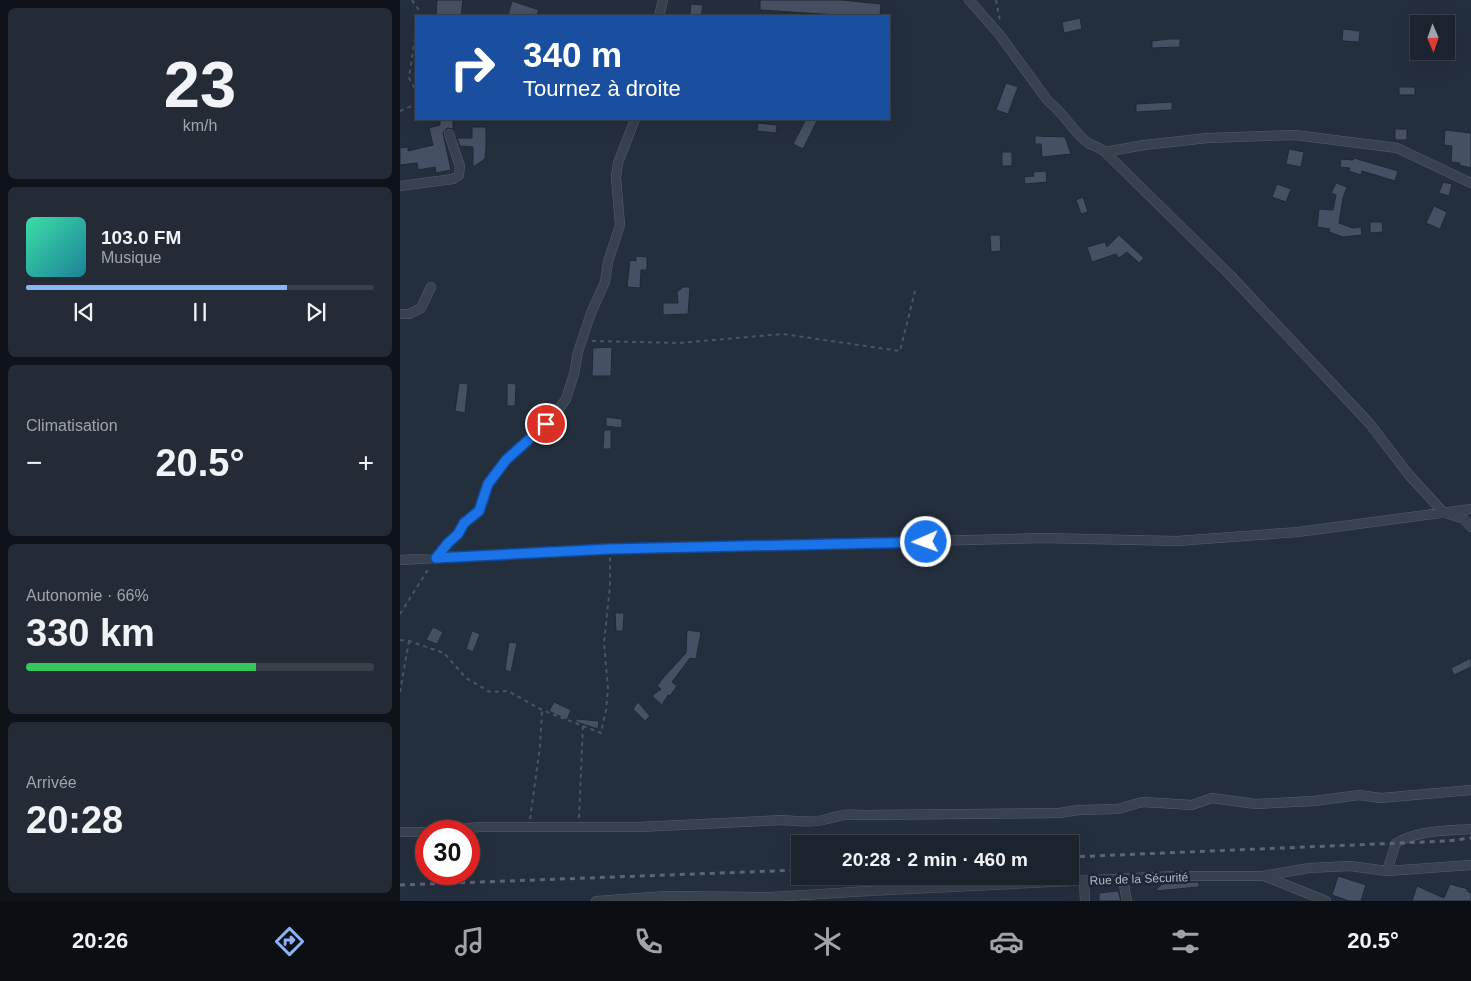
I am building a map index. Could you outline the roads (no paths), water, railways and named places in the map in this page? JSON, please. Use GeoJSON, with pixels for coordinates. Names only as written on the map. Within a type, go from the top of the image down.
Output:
{"type":"FeatureCollection","features":[{"type":"Feature","properties":{"kind":"street"},"geometry":{"type":"LineString","coordinates":[[659,15],[663,0]]}},
{"type":"Feature","properties":{"kind":"street"},"geometry":{"type":"LineString","coordinates":[[969,0],[1000,34],[1048,101],[1059,109],[1087,142],[1098,146],[1105,152],[1230,275],[1370,424],[1409,475],[1443,512],[1464,519],[1471,527]]}},
{"type":"Feature","properties":{"kind":"street"},"geometry":{"type":"LineString","coordinates":[[436,558],[458,534],[464,523],[479,511],[488,484],[506,460],[561,408],[572,383],[591,313],[605,282],[608,262],[620,225],[616,177],[618,163],[635,120]]}},
{"type":"Feature","properties":{"kind":"street"},"geometry":{"type":"LineString","coordinates":[[400,186],[453,179],[459,175],[460,166],[449,134]]}},
{"type":"Feature","properties":{"kind":"street"},"geometry":{"type":"LineString","coordinates":[[1105,152],[1144,145],[1208,138],[1295,135],[1396,148],[1471,183]]}},
{"type":"Feature","properties":{"kind":"street"},"geometry":{"type":"LineString","coordinates":[[400,314],[409,314],[421,308],[431,287]]}},
{"type":"Feature","properties":{"kind":"street"},"geometry":{"type":"LineString","coordinates":[[400,560],[610,549],[1043,538],[1177,541],[1298,532],[1471,509]]}},
{"type":"Feature","properties":{"kind":"street"},"geometry":{"type":"LineString","coordinates":[[480,827],[639,827],[783,820],[807,822],[822,820],[844,813],[871,815],[1058,813],[1079,810],[1118,809],[1142,802],[1192,805],[1212,798],[1255,804],[1314,801],[1359,795],[1381,798],[1471,790]]}},
{"type":"Feature","properties":{"kind":"street"},"geometry":{"type":"LineString","coordinates":[[1387,871],[1396,843],[1405,838],[1420,833],[1471,828]]}},
{"type":"Feature","properties":{"kind":"street"},"geometry":{"type":"LineString","coordinates":[[400,832],[415,832]]}},
{"type":"Feature","properties":{"kind":"street","name":"Rue de la Sécurité"},"geometry":{"type":"LineString","coordinates":[[596,901],[666,896],[771,897],[869,890],[1123,880],[1174,876],[1263,876],[1309,868],[1350,866],[1387,871],[1471,865]]}},
{"type":"Feature","properties":{"kind":"street"},"geometry":{"type":"LineString","coordinates":[[1263,876],[1326,901]]}},
{"type":"Feature","properties":{"kind":"street"},"geometry":{"type":"LineString","coordinates":[[1123,880],[1126,901]]}},
{"type":"Feature","properties":{"kind":"street"},"geometry":{"type":"LineString","coordinates":[[1084,881],[1085,901]]}},
{"type":"Feature","properties":{"kind":"street"},"geometry":{"type":"LineString","coordinates":[[869,890],[869,901]]}},
{"type":"Feature","properties":{"kind":"railway"},"geometry":{"type":"LineString","coordinates":[[1079,857],[1447,841],[1471,838]]}},
{"type":"Feature","properties":{"kind":"railway"},"geometry":{"type":"LineString","coordinates":[[400,885],[791,870]]}}]}
